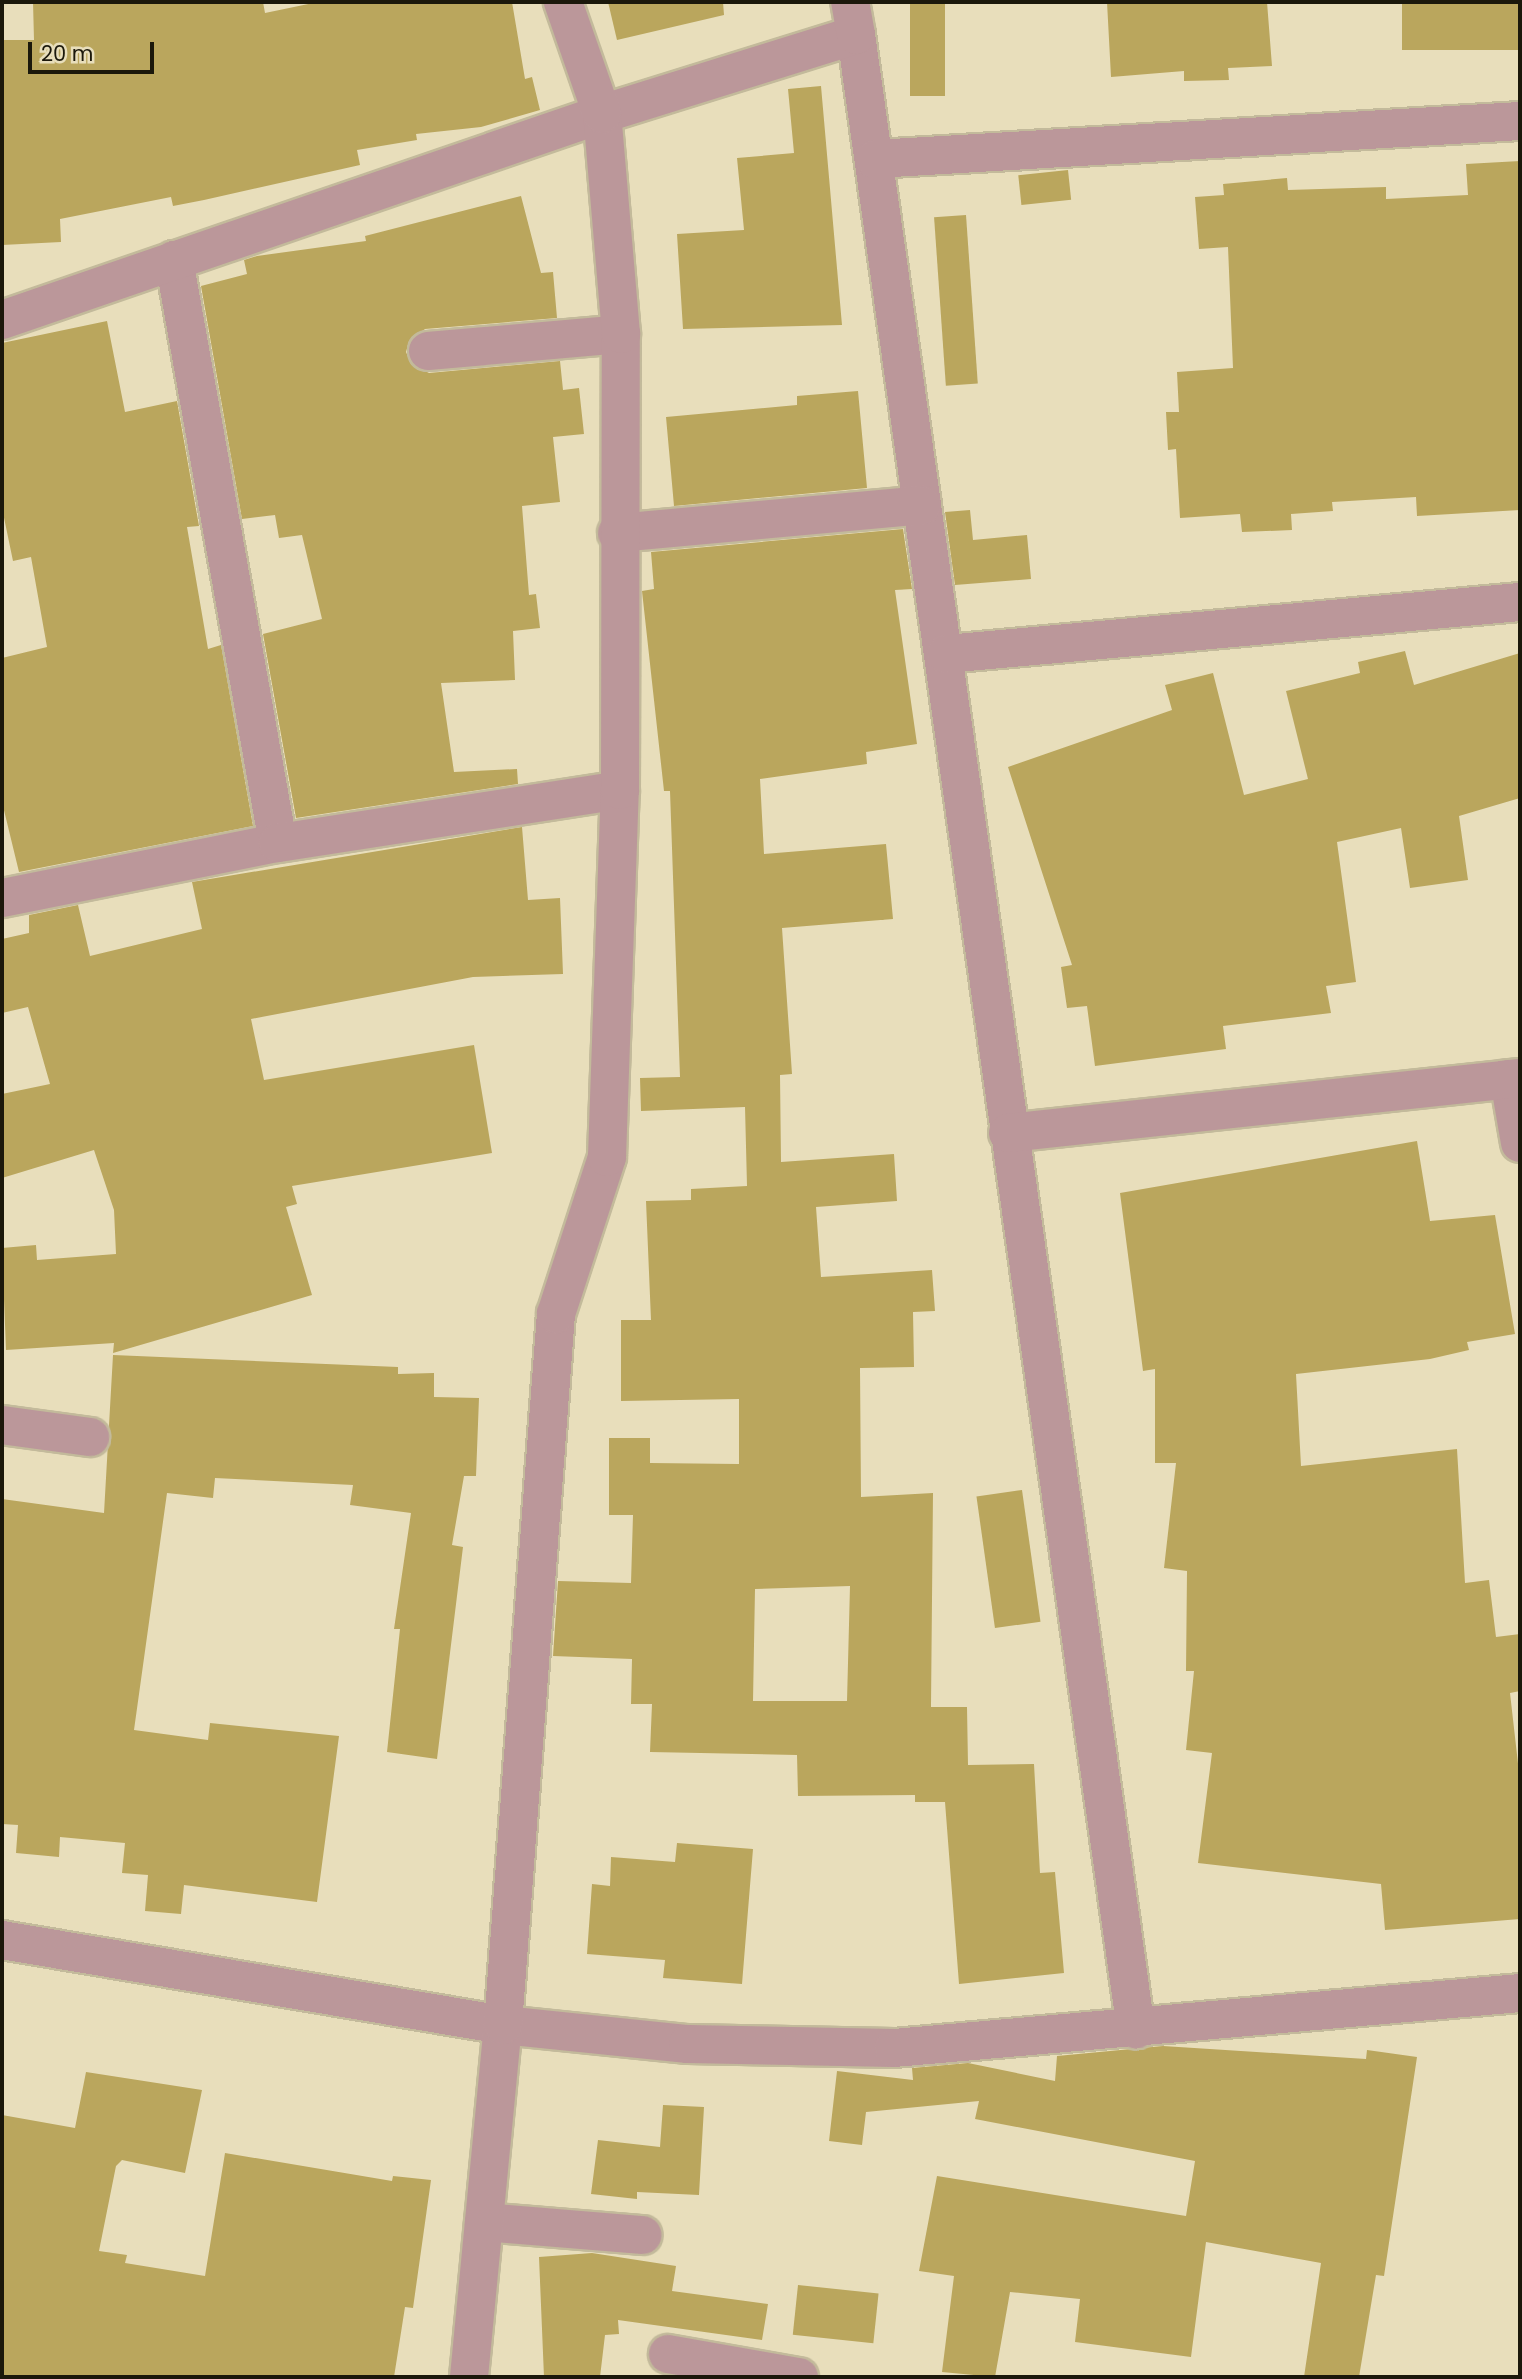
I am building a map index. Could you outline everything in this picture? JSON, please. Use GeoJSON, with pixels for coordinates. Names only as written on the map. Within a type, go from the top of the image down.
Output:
{"type":"FeatureCollection","features":[{"type":"Feature","properties":{"kind":"street"},"geometry":{"type":"LineString","coordinates":[[468,2377],[503,2025],[556,1314],[607,1157],[620,790],[617,533],[621,334],[602,114],[563,2]]}},
{"type":"Feature","properties":{"kind":"street"},"geometry":{"type":"LineString","coordinates":[[2,320],[602,114],[853,19],[922,505],[946,654],[1009,1133],[1136,2029]]}},
{"type":"Feature","properties":{"kind":"street"},"geometry":{"type":"LineString","coordinates":[[874,159],[1520,121]]}},
{"type":"Feature","properties":{"kind":"street"},"geometry":{"type":"LineString","coordinates":[[174,260],[278,843]]}},
{"type":"Feature","properties":{"kind":"street"},"geometry":{"type":"LineString","coordinates":[[429,351],[621,334]]}},
{"type":"Feature","properties":{"kind":"street"},"geometry":{"type":"LineString","coordinates":[[617,533],[922,505]]}},
{"type":"Feature","properties":{"kind":"street"},"geometry":{"type":"LineString","coordinates":[[946,654],[1520,602]]}},
{"type":"Feature","properties":{"kind":"street"},"geometry":{"type":"LineString","coordinates":[[2,898],[278,843],[620,790]]}},
{"type":"Feature","properties":{"kind":"street"},"geometry":{"type":"LineString","coordinates":[[1009,1133],[1515,1078],[1520,1143]]}},
{"type":"Feature","properties":{"kind":"street"},"geometry":{"type":"LineString","coordinates":[[2,1424],[90,1437]]}},
{"type":"Feature","properties":{"kind":"street"},"geometry":{"type":"LineString","coordinates":[[2,1940],[503,2025],[688,2044],[894,2048],[1136,2029],[1520,1993]]}},
{"type":"Feature","properties":{"kind":"street"},"geometry":{"type":"LineString","coordinates":[[484,2222],[642,2235]]}},
{"type":"Feature","properties":{"kind":"street"},"geometry":{"type":"LineString","coordinates":[[668,2354],[799,2377]]}},
{"type":"Feature","properties":{"kind":"building"},"geometry":{"type":"Polygon","coordinates":[[[33,2],[263,2],[265,13],[318,2],[512,2],[525,79],[532,77],[540,110],[481,127],[416,134],[417,140],[357,150],[360,165],[173,206],[171,197],[60,219],[61,242],[2,245],[2,40],[34,40],[33,2]]]}},
{"type":"Feature","properties":{"kind":"building"},"geometry":{"type":"Polygon","coordinates":[[[608,2],[723,2],[724,15],[617,40],[608,2]]]}},
{"type":"Feature","properties":{"kind":"building"},"geometry":{"type":"Polygon","coordinates":[[[910,2],[945,2],[945,96],[910,96],[910,2]]]}},
{"type":"Feature","properties":{"kind":"building"},"geometry":{"type":"Polygon","coordinates":[[[1107,2],[1267,2],[1272,66],[1228,68],[1229,80],[1184,81],[1184,71],[1111,77],[1107,2]]]}},
{"type":"Feature","properties":{"kind":"building"},"geometry":{"type":"Polygon","coordinates":[[[1402,2],[1520,2],[1520,50],[1402,50],[1402,2]]]}},
{"type":"Feature","properties":{"kind":"building"},"geometry":{"type":"Polygon","coordinates":[[[821,86],[842,325],[683,329],[677,234],[744,230],[737,158],[794,153],[788,89],[821,86]]]}},
{"type":"Feature","properties":{"kind":"building"},"geometry":{"type":"Polygon","coordinates":[[[1520,161],[1520,510],[1417,516],[1416,497],[1332,502],[1333,511],[1291,514],[1292,530],[1242,532],[1240,514],[1180,518],[1176,449],[1168,450],[1166,412],[1179,412],[1177,372],[1233,368],[1228,247],[1199,249],[1195,197],[1224,195],[1223,184],[1287,178],[1288,190],[1386,187],[1386,199],[1468,195],[1466,164],[1520,161]]]}},
{"type":"Feature","properties":{"kind":"building"},"geometry":{"type":"Polygon","coordinates":[[[1068,170],[1071,200],[1021,205],[1018,175],[1068,170]]]}},
{"type":"Feature","properties":{"kind":"building"},"geometry":{"type":"Polygon","coordinates":[[[521,196],[541,273],[553,272],[557,318],[425,329],[409,341],[406,352],[411,364],[429,373],[560,361],[563,390],[579,388],[584,434],[553,437],[560,502],[522,506],[529,595],[536,594],[540,628],[513,631],[515,680],[441,683],[454,772],[517,769],[518,784],[296,818],[263,634],[322,619],[302,535],[279,538],[275,515],[242,519],[201,286],[247,274],[244,260],[257,256],[366,241],[365,236],[521,196]]]}},
{"type":"Feature","properties":{"kind":"building"},"geometry":{"type":"Polygon","coordinates":[[[966,215],[978,384],[946,386],[934,217],[966,215]]]}},
{"type":"Feature","properties":{"kind":"building"},"geometry":{"type":"Polygon","coordinates":[[[107,321],[125,412],[177,401],[199,526],[187,527],[208,649],[221,645],[253,826],[19,872],[2,802],[2,658],[47,647],[31,557],[13,561],[2,508],[2,343],[107,321]]]}},
{"type":"Feature","properties":{"kind":"building"},"geometry":{"type":"Polygon","coordinates":[[[858,391],[867,488],[674,506],[666,417],[797,405],[797,396],[858,391]]]}},
{"type":"Feature","properties":{"kind":"building"},"geometry":{"type":"Polygon","coordinates":[[[970,510],[973,540],[1027,535],[1031,579],[955,585],[945,512],[970,510]]]}},
{"type":"Feature","properties":{"kind":"building"},"geometry":{"type":"Polygon","coordinates":[[[903,529],[912,589],[895,590],[917,744],[866,752],[867,764],[760,779],[764,854],[886,844],[893,919],[782,928],[792,1074],[780,1075],[781,1162],[894,1154],[897,1201],[816,1207],[821,1277],[932,1270],[935,1311],[913,1312],[914,1367],[860,1368],[861,1497],[933,1493],[931,1707],[967,1707],[968,1765],[1034,1764],[1040,1873],[1055,1872],[1064,1973],[959,1984],[945,1802],[915,1802],[915,1795],[798,1796],[797,1755],[650,1752],[652,1704],[631,1704],[632,1659],[553,1656],[558,1581],[631,1583],[633,1515],[609,1515],[609,1438],[650,1438],[650,1463],[739,1464],[739,1399],[621,1401],[621,1320],[651,1320],[646,1201],[691,1200],[691,1189],[747,1186],[745,1107],[641,1111],[640,1078],[680,1077],[670,791],[664,791],[642,591],[654,589],[651,552],[903,529]],[[850,1586],[755,1589],[753,1701],[847,1701],[850,1586]]]}},
{"type":"Feature","properties":{"kind":"building"},"geometry":{"type":"Polygon","coordinates":[[[1405,651],[1414,685],[1520,653],[1520,798],[1459,816],[1468,880],[1410,888],[1401,828],[1337,842],[1356,982],[1326,986],[1331,1013],[1223,1026],[1226,1049],[1095,1066],[1087,1006],[1067,1008],[1061,967],[1072,965],[1008,767],[1172,710],[1165,685],[1213,673],[1244,795],[1308,779],[1286,691],[1360,673],[1358,662],[1405,651]]]}},
{"type":"Feature","properties":{"kind":"building"},"geometry":{"type":"Polygon","coordinates":[[[522,827],[528,900],[560,898],[563,974],[473,977],[251,1019],[264,1080],[474,1045],[492,1153],[292,1186],[297,1204],[286,1207],[312,1295],[113,1353],[114,1343],[6,1350],[2,1248],[36,1245],[37,1260],[116,1254],[114,1210],[94,1150],[2,1178],[2,1094],[50,1084],[28,1007],[2,1013],[2,939],[29,933],[29,915],[78,905],[90,956],[202,929],[192,882],[522,827]]]}},
{"type":"Feature","properties":{"kind":"building"},"geometry":{"type":"Polygon","coordinates":[[[1417,1141],[1430,1221],[1495,1215],[1515,1334],[1467,1342],[1469,1350],[1430,1359],[1296,1374],[1301,1466],[1457,1449],[1465,1583],[1489,1580],[1496,1637],[1520,1634],[1520,1691],[1510,1693],[1520,1781],[1520,1919],[1385,1930],[1381,1884],[1198,1863],[1212,1753],[1186,1750],[1194,1671],[1186,1671],[1187,1571],[1164,1568],[1176,1463],[1155,1463],[1155,1369],[1143,1371],[1120,1193],[1417,1141]]]}},
{"type":"Feature","properties":{"kind":"building"},"geometry":{"type":"Polygon","coordinates":[[[113,1355],[398,1367],[398,1374],[434,1373],[434,1397],[479,1398],[476,1476],[464,1476],[452,1545],[463,1547],[437,1759],[387,1752],[400,1629],[394,1629],[411,1513],[350,1505],[353,1485],[215,1478],[213,1498],[167,1493],[134,1730],[208,1740],[210,1723],[339,1736],[317,1902],[184,1885],[181,1914],[145,1911],[148,1875],[122,1873],[125,1843],[60,1837],[59,1857],[16,1853],[18,1825],[2,1824],[2,1499],[104,1513],[113,1355]]]}},
{"type":"Feature","properties":{"kind":"building"},"geometry":{"type":"Polygon","coordinates":[[[1022,1490],[1041,1622],[995,1628],[976,1496],[1022,1490]]]}},
{"type":"Feature","properties":{"kind":"building"},"geometry":{"type":"Polygon","coordinates":[[[677,1843],[753,1849],[742,1984],[663,1978],[665,1960],[587,1954],[592,1884],[610,1886],[611,1857],[675,1862],[677,1843]]]}},
{"type":"Feature","properties":{"kind":"building"},"geometry":{"type":"Polygon","coordinates":[[[1163,2046],[1366,2059],[1367,2050],[1417,2057],[1384,2276],[1376,2275],[1359,2377],[1304,2377],[1321,2263],[1206,2242],[1191,2357],[1075,2342],[1080,2299],[1010,2292],[995,2377],[942,2372],[954,2276],[919,2271],[937,2176],[1186,2216],[1195,2161],[975,2119],[979,2101],[866,2112],[862,2145],[829,2141],[837,2071],[913,2080],[912,2068],[968,2063],[1055,2081],[1057,2056],[1163,2046]]]}},
{"type":"Feature","properties":{"kind":"building"},"geometry":{"type":"Polygon","coordinates":[[[86,2072],[202,2090],[185,2173],[122,2160],[116,2166],[99,2251],[127,2255],[125,2263],[205,2276],[225,2153],[392,2181],[393,2176],[431,2180],[413,2308],[405,2307],[394,2377],[2,2377],[2,2115],[75,2128],[86,2072]]]}},
{"type":"Feature","properties":{"kind":"building"},"geometry":{"type":"Polygon","coordinates":[[[663,2105],[704,2107],[699,2195],[637,2192],[637,2199],[591,2194],[598,2140],[660,2147],[663,2105]]]}},
{"type":"Feature","properties":{"kind":"building"},"geometry":{"type":"Polygon","coordinates":[[[592,2253],[676,2266],[672,2291],[768,2304],[762,2340],[618,2320],[619,2334],[605,2335],[600,2377],[544,2377],[539,2257],[592,2253]]]}},
{"type":"Feature","properties":{"kind":"building"},"geometry":{"type":"Polygon","coordinates":[[[798,2285],[879,2293],[873,2343],[793,2335],[798,2285]]]}}]}
